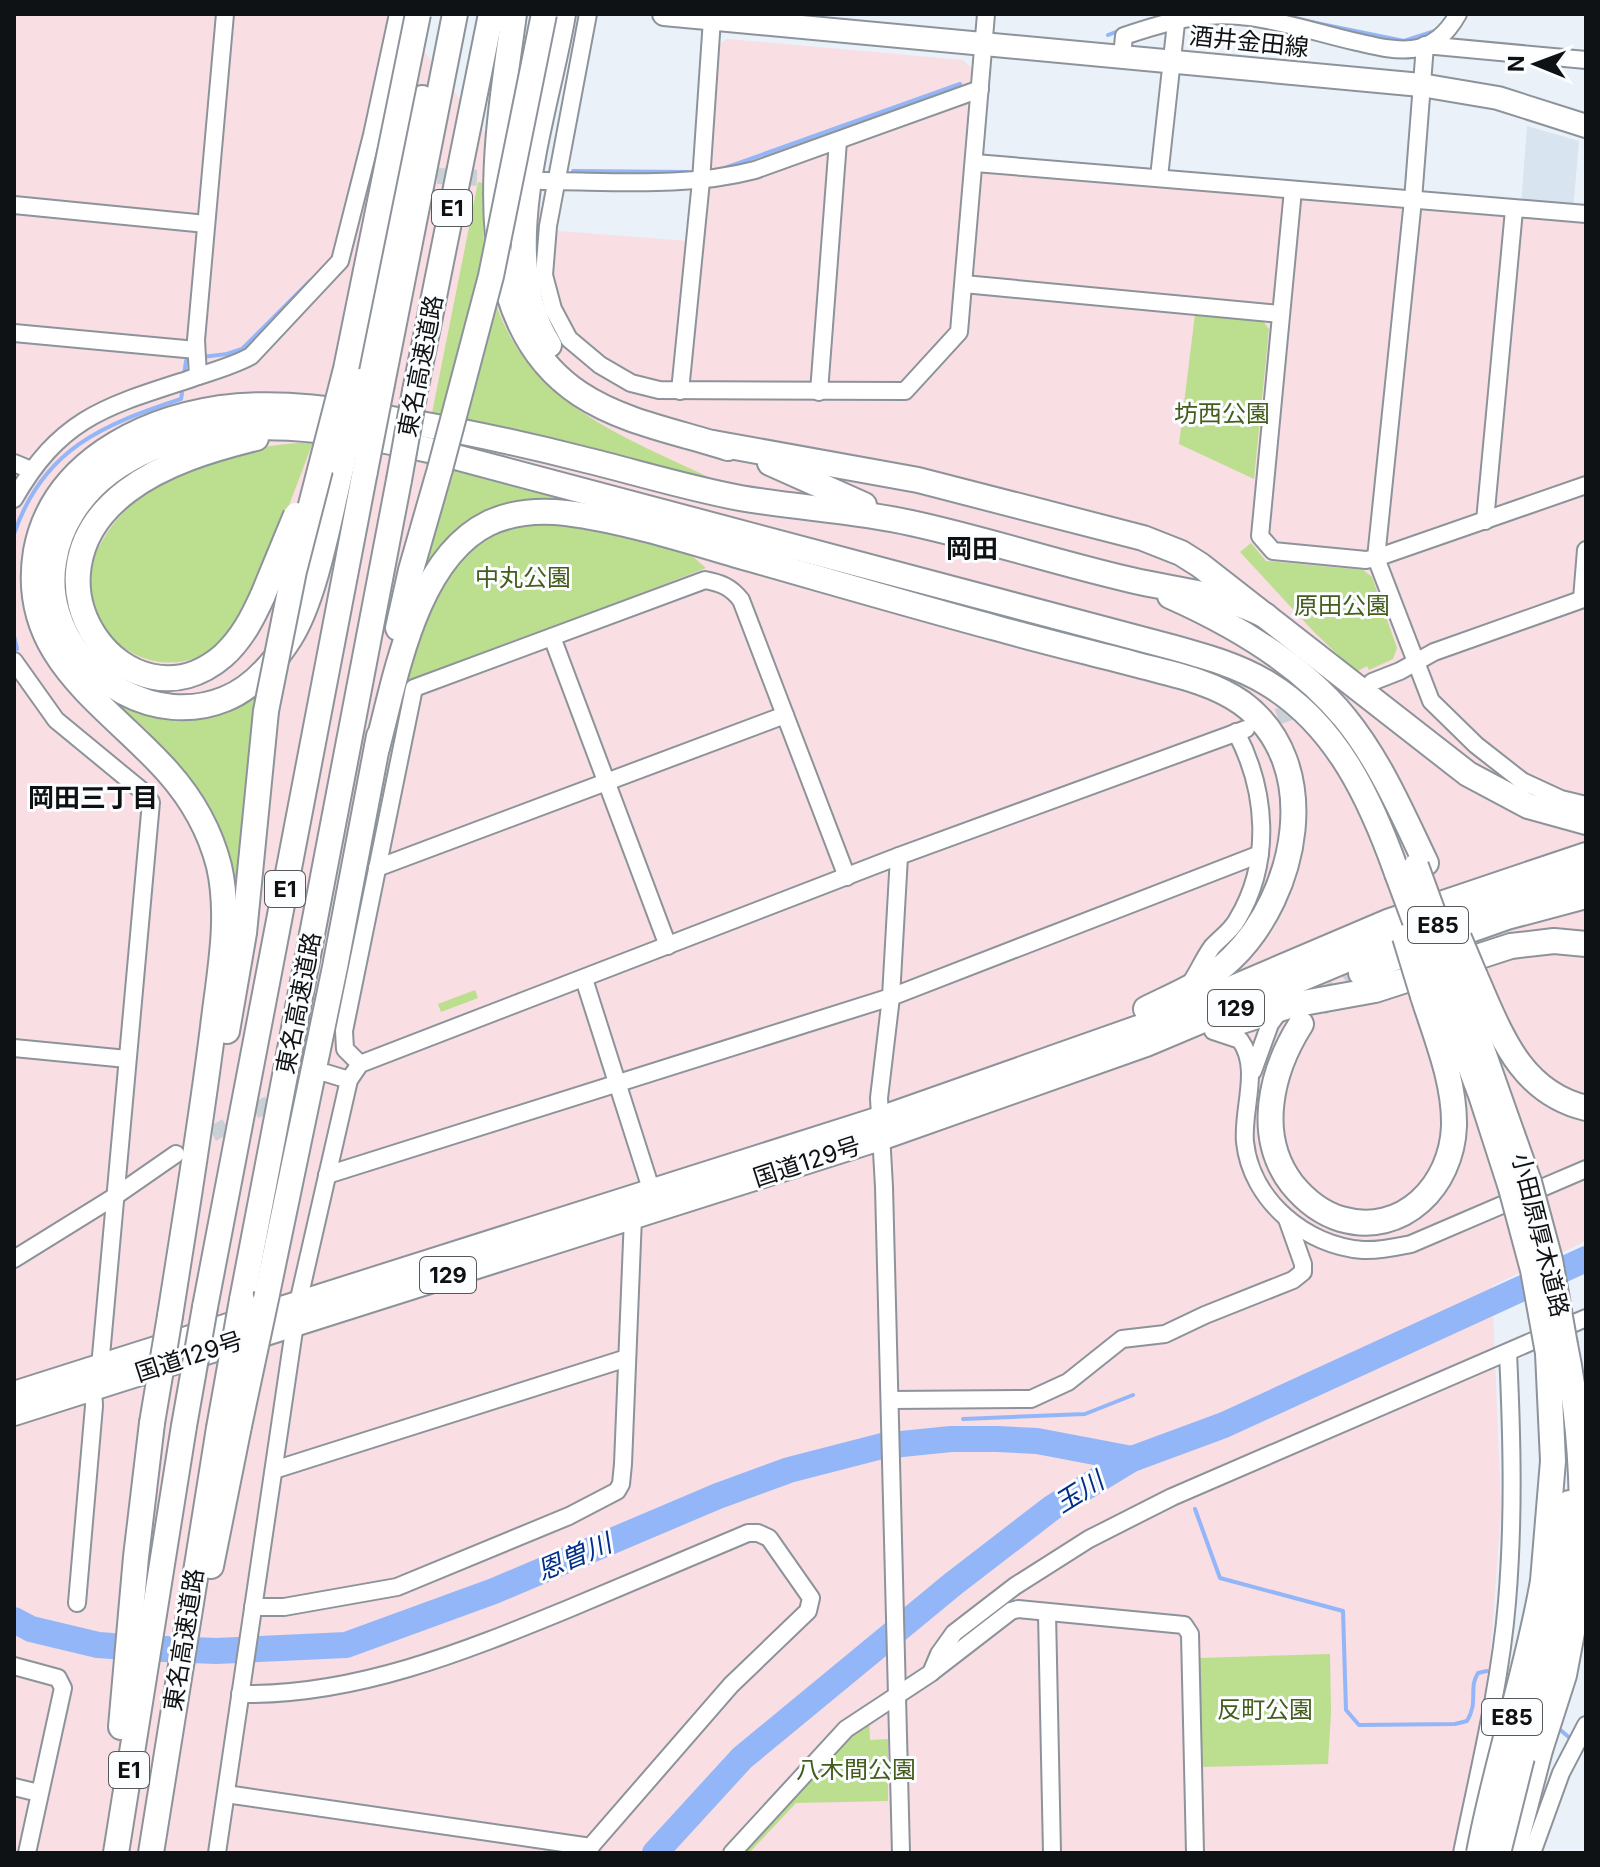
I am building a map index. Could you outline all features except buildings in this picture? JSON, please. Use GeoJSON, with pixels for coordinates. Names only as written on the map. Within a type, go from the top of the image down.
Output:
{"type":"FeatureCollection","features":[{"type":"Feature","properties":{"kind":"highway"},"geometry":{"type":"LineString","coordinates":[[170,1316],[240,959],[266,711],[294,571],[363,378],[441,16]]}},
{"type":"Feature","properties":{"kind":"highway","name":"東名高速道路"},"geometry":{"type":"LineString","coordinates":[[133,1686],[205,1307],[354,468],[363,378],[441,16]]}},
{"type":"Feature","properties":{"kind":"highway"},"geometry":{"type":"LineString","coordinates":[[556,18],[523,226],[523,265],[530,302],[544,337],[566,367],[615,406],[665,430]]}},
{"type":"Feature","properties":{"kind":"highway"},"geometry":{"type":"LineString","coordinates":[[182,1689],[332,982],[402,609],[556,18]]}},
{"type":"Feature","properties":{"kind":"highway"},"geometry":{"type":"LineString","coordinates":[[501,21],[497,209],[500,254],[512,305],[537,355],[564,382],[608,409],[776,465],[912,523]]}},
{"type":"Feature","properties":{"kind":"highway","name":"東名高速道路"},"geometry":{"type":"LineString","coordinates":[[152,1845],[182,1689],[242,1300],[415,391],[501,21]]}},
{"type":"Feature","properties":{"kind":"highway"},"geometry":{"type":"LineString","coordinates":[[314,429],[234,443],[159,471],[127,491],[105,512],[88,535],[78,563],[80,606],[90,631],[108,653],[119,662],[155,676],[168,677],[195,672],[222,657],[243,633],[263,595],[320,452],[363,378]]}},
{"type":"Feature","properties":{"kind":"highway"},"geometry":{"type":"LineString","coordinates":[[113,1853],[133,1686],[141,1517],[152,1423],[202,1110],[224,915],[221,878],[204,824],[166,769],[72,677],[50,644],[43,627],[34,588],[36,554],[50,512],[77,473],[120,440],[179,417],[239,406],[302,406],[354,412],[501,440],[739,498],[912,523],[1135,581],[1216,595],[1266,616]]}},
{"type":"Feature","properties":{"kind":"highway"},"geometry":{"type":"LineString","coordinates":[[354,468],[291,636],[267,668],[242,690],[210,704],[172,707],[153,704],[119,690],[80,656],[57,612],[54,564],[68,519],[98,480],[140,454],[194,435],[256,426],[314,429],[362,436],[429,450],[820,553],[1227,664],[1266,683],[1313,719],[1343,758],[1359,795],[1406,870]]}},
{"type":"Feature","properties":{"kind":"highway"},"geometry":{"type":"LineString","coordinates":[[713,443],[918,480],[1143,538],[1172,549],[1200,565],[1468,774],[1528,806],[1586,822]]}},
{"type":"Feature","properties":{"kind":"highway"},"geometry":{"type":"LineString","coordinates":[[377,748],[404,649],[420,606],[438,572],[474,532],[489,523],[520,513],[552,512],[588,517],[697,543],[901,602],[1204,683],[1243,704],[1264,724],[1279,749],[1290,779],[1293,811],[1287,864],[1272,902],[1242,947],[1220,969],[1063,1065]]}},
{"type":"Feature","properties":{"kind":"highway"},"geometry":{"type":"LineString","coordinates":[[697,543],[794,547]]}},
{"type":"Feature","properties":{"kind":"highway"},"geometry":{"type":"LineString","coordinates":[[820,553],[901,602]]}},
{"type":"Feature","properties":{"kind":"highway"},"geometry":{"type":"LineString","coordinates":[[1135,581],[1228,625],[1282,661],[1333,704],[1368,751],[1406,870],[1450,987],[1453,1142],[1443,1175],[1411,1210],[1384,1221],[1354,1222],[1324,1212],[1299,1193],[1280,1163],[1271,1133],[1272,1097],[1282,1059],[1301,1024]]}},
{"type":"Feature","properties":{"kind":"highway","name":"国道129号"},"geometry":{"type":"LineString","coordinates":[[1063,1065],[1390,921],[1586,855]]}},
{"type":"Feature","properties":{"kind":"highway","name":"小田原厚木道路"},"geometry":{"type":"LineString","coordinates":[[1406,870],[1520,1185],[1533,1270],[1571,1334],[1553,1461],[1568,1590],[1549,1649],[1498,1853]]}},
{"type":"Feature","properties":{"kind":"highway","name":"国道129号"},"geometry":{"type":"LineString","coordinates":[[14,1394],[96,1377],[297,1314],[633,1217],[1063,1065],[1191,1026],[1391,941],[1586,873]]}},
{"type":"Feature","properties":{"kind":"highway"},"geometry":{"type":"LineString","coordinates":[[1361,973],[1488,923],[1586,896]]}},
{"type":"Feature","properties":{"kind":"highway"},"geometry":{"type":"LineString","coordinates":[[1063,1065],[1152,1052],[1282,1008],[1375,990],[1511,946],[1582,939]]}},
{"type":"Feature","properties":{"kind":"highway"},"geometry":{"type":"LineString","coordinates":[[1450,987],[1502,1036],[1523,1070],[1557,1099],[1586,1108]]}},
{"type":"Feature","properties":{"kind":"highway","name":"国道129号"},"geometry":{"type":"LineString","coordinates":[[297,1314],[652,1192],[882,1128]]}},
{"type":"Feature","properties":{"kind":"highway"},"geometry":{"type":"LineString","coordinates":[[1513,1853],[1540,1750],[1564,1675],[1568,1590],[1584,1526],[1571,1334]]}},
{"type":"Feature","properties":{"kind":"highway","name":"国道129号"},"geometry":{"type":"LineString","coordinates":[[14,1413],[96,1377]]}},
{"type":"Feature","properties":{"kind":"highway","name":"小田原厚木道路"},"geometry":{"type":"LineString","coordinates":[[1479,1853],[1532,1636],[1568,1590]]}},
{"type":"Feature","properties":{"kind":"main road","name":"酒井金田線"},"geometry":{"type":"LineString","coordinates":[[665,14],[1421,85],[1498,98],[1586,126]]}},
{"type":"Feature","properties":{"kind":"street"},"geometry":{"type":"LineString","coordinates":[[197,361],[225,14]]}},
{"type":"Feature","properties":{"kind":"street"},"geometry":{"type":"LineString","coordinates":[[14,333],[197,361],[236,364],[251,356],[340,261],[371,173],[398,14]]}},
{"type":"Feature","properties":{"kind":"street"},"geometry":{"type":"LineString","coordinates":[[588,14],[550,181],[544,275],[553,309],[569,339],[600,365],[631,383],[659,390],[819,392],[905,391],[959,332],[986,14]]}},
{"type":"Feature","properties":{"kind":"street"},"geometry":{"type":"LineString","coordinates":[[1122,57],[1124,36],[1176,16],[1251,17],[1384,48],[1412,50],[1441,37],[1458,14]]}},
{"type":"Feature","properties":{"kind":"street"},"geometry":{"type":"LineString","coordinates":[[1159,177],[1176,16]]}},
{"type":"Feature","properties":{"kind":"street"},"geometry":{"type":"LineString","coordinates":[[680,391],[701,181],[712,19]]}},
{"type":"Feature","properties":{"kind":"street"},"geometry":{"type":"LineString","coordinates":[[1425,45],[1586,60]]}},
{"type":"Feature","properties":{"kind":"street"},"geometry":{"type":"LineString","coordinates":[[1425,45],[1413,200],[1376,558],[1431,701],[1503,768],[1544,792],[1586,805]]}},
{"type":"Feature","properties":{"kind":"street"},"geometry":{"type":"LineString","coordinates":[[550,181],[701,181],[755,170],[980,89]]}},
{"type":"Feature","properties":{"kind":"street"},"geometry":{"type":"LineString","coordinates":[[819,392],[838,141]]}},
{"type":"Feature","properties":{"kind":"street"},"geometry":{"type":"LineString","coordinates":[[975,163],[1586,214]]}},
{"type":"Feature","properties":{"kind":"street"},"geometry":{"type":"LineString","coordinates":[[1293,190],[1260,536],[1273,551],[1366,560],[1376,558],[1586,485]]}},
{"type":"Feature","properties":{"kind":"street"},"geometry":{"type":"LineString","coordinates":[[14,205],[206,224]]}},
{"type":"Feature","properties":{"kind":"street"},"geometry":{"type":"LineString","coordinates":[[1485,521],[1514,210]]}},
{"type":"Feature","properties":{"kind":"street"},"geometry":{"type":"LineString","coordinates":[[964,284],[1280,314]]}},
{"type":"Feature","properties":{"kind":"street"},"geometry":{"type":"LineString","coordinates":[[14,499],[31,470],[52,444],[89,416],[139,395],[197,361]]}},
{"type":"Feature","properties":{"kind":"street"},"geometry":{"type":"LineString","coordinates":[[14,463],[31,470]]}},
{"type":"Feature","properties":{"kind":"street"},"geometry":{"type":"LineString","coordinates":[[1372,682],[1434,652],[1584,599],[1586,550]]}},
{"type":"Feature","properties":{"kind":"street"},"geometry":{"type":"LineString","coordinates":[[360,1064],[345,1049],[344,1031],[414,688],[705,580],[722,583],[741,600],[847,877]]}},
{"type":"Feature","properties":{"kind":"street"},"geometry":{"type":"LineString","coordinates":[[552,637],[668,946]]}},
{"type":"Feature","properties":{"kind":"street"},"geometry":{"type":"LineString","coordinates":[[14,661],[56,720],[141,790],[151,802],[77,1603]]}},
{"type":"Feature","properties":{"kind":"street"},"geometry":{"type":"LineString","coordinates":[[377,868],[785,715]]}},
{"type":"Feature","properties":{"kind":"street"},"geometry":{"type":"LineString","coordinates":[[217,1853],[297,1314],[349,1080],[360,1064],[899,856],[1241,730],[1259,790],[1262,818],[1260,854],[1252,887],[1235,923],[1211,948],[1187,989]]}},
{"type":"Feature","properties":{"kind":"street"},"geometry":{"type":"LineString","coordinates":[[327,1175],[891,997],[1260,854]]}},
{"type":"Feature","properties":{"kind":"street"},"geometry":{"type":"LineString","coordinates":[[899,856],[891,997],[879,1098],[901,1853]]}},
{"type":"Feature","properties":{"kind":"street"},"geometry":{"type":"LineString","coordinates":[[584,979],[652,1192]]}},
{"type":"Feature","properties":{"kind":"street"},"geometry":{"type":"LineString","coordinates":[[1248,1088],[1264,1038],[1282,1008]]}},
{"type":"Feature","properties":{"kind":"street"},"geometry":{"type":"LineString","coordinates":[[1213,1031],[1233,1036],[1246,1047],[1250,1065],[1245,1145],[1253,1171],[1266,1197],[1287,1219],[1314,1237],[1351,1248],[1391,1249],[1411,1244],[1586,1169]]}},
{"type":"Feature","properties":{"kind":"street"},"geometry":{"type":"LineString","coordinates":[[14,1048],[127,1059]]}},
{"type":"Feature","properties":{"kind":"street"},"geometry":{"type":"LineString","coordinates":[[326,1073],[349,1080]]}},
{"type":"Feature","properties":{"kind":"street"},"geometry":{"type":"LineString","coordinates":[[14,1259],[176,1154]]}},
{"type":"Feature","properties":{"kind":"street"},"geometry":{"type":"LineString","coordinates":[[252,1614],[397,1587],[569,1516],[617,1491],[623,1464],[633,1217]]}},
{"type":"Feature","properties":{"kind":"street"},"geometry":{"type":"LineString","coordinates":[[890,1400],[1031,1399],[1068,1382],[1122,1339],[1165,1334],[1293,1280],[1303,1272],[1303,1264],[1287,1219]]}},
{"type":"Feature","properties":{"kind":"street"},"geometry":{"type":"LineString","coordinates":[[931,1673],[939,1654],[954,1633],[1015,1586],[1089,1539],[1172,1497],[1487,1359],[1571,1334]]}},
{"type":"Feature","properties":{"kind":"street"},"geometry":{"type":"LineString","coordinates":[[1462,1853],[1497,1673],[1507,1604],[1512,1515],[1508,1353]]}},
{"type":"Feature","properties":{"kind":"street"},"geometry":{"type":"LineString","coordinates":[[274,1470],[627,1358]]}},
{"type":"Feature","properties":{"kind":"street"},"geometry":{"type":"LineString","coordinates":[[226,1794],[588,1850],[731,1685],[808,1611],[811,1598],[769,1538],[748,1533],[462,1653],[324,1688],[278,1694],[240,1688]]}},
{"type":"Feature","properties":{"kind":"street"},"geometry":{"type":"LineString","coordinates":[[1507,1604],[1568,1590]]}},
{"type":"Feature","properties":{"kind":"street"},"geometry":{"type":"LineString","coordinates":[[732,1853],[846,1729],[931,1673],[1011,1611],[1018,1609],[1184,1625],[1190,1634],[1195,1853]]}},
{"type":"Feature","properties":{"kind":"street"},"geometry":{"type":"LineString","coordinates":[[1047,1613],[1052,1853]]}},
{"type":"Feature","properties":{"kind":"street"},"geometry":{"type":"LineString","coordinates":[[14,1666],[58,1678],[63,1688],[27,1853]]}},
{"type":"Feature","properties":{"kind":"street"},"geometry":{"type":"LineString","coordinates":[[1532,1853],[1561,1773],[1586,1725]]}},
{"type":"Feature","properties":{"kind":"street"},"geometry":{"type":"LineString","coordinates":[[14,1787],[39,1793]]}},
{"type":"Feature","properties":{"kind":"shaded area"},"geometry":{"type":"Polygon","coordinates":[[[14,14],[396,14],[559,231],[701,242],[706,188],[741,183],[972,98],[967,169],[1586,221],[1586,1241],[1492,1286],[1501,1511],[1488,1688],[1455,1853],[14,1853],[14,14]]]}},
{"type":"Feature","properties":{"kind":"shaded area"},"geometry":{"type":"Polygon","coordinates":[[[727,39],[963,60],[973,69],[972,78],[964,90],[754,164],[716,172],[709,163],[719,45],[727,39]]]}},
{"type":"Feature","properties":{"kind":"shaded area"},"geometry":{"type":"Polygon","coordinates":[[[1527,126],[1579,141],[1573,210],[1521,206],[1527,126]]]}},
{"type":"Feature","properties":{"kind":"green space"},"geometry":{"type":"Polygon","coordinates":[[[478,182],[483,183],[486,262],[497,308],[515,346],[540,377],[569,403],[602,425],[717,481],[431,418],[478,182]]]}},
{"type":"Feature","properties":{"kind":"green space","name":"坊西公園"},"geometry":{"type":"Polygon","coordinates":[[[1195,314],[1262,320],[1269,329],[1254,479],[1179,444],[1195,314]]]}},
{"type":"Feature","properties":{"kind":"green space"},"geometry":{"type":"Polygon","coordinates":[[[313,442],[254,592],[241,617],[223,640],[203,655],[181,662],[158,662],[137,655],[118,643],[103,626],[93,605],[89,574],[102,542],[127,508],[173,475],[200,464],[257,448],[313,442]]]}},
{"type":"Feature","properties":{"kind":"green space"},"geometry":{"type":"Polygon","coordinates":[[[451,464],[650,519],[488,512],[451,539],[423,575],[451,464]]]}},
{"type":"Feature","properties":{"kind":"green space","name":"中丸公園"},"geometry":{"type":"Polygon","coordinates":[[[548,520],[684,549],[706,568],[406,684],[428,612],[439,588],[469,546],[488,531],[510,522],[548,520]]]}},
{"type":"Feature","properties":{"kind":"green space","name":"原田公園"},"geometry":{"type":"Polygon","coordinates":[[[1251,543],[1266,561],[1363,570],[1372,577],[1397,648],[1393,659],[1369,670],[1367,666],[1356,672],[1240,552],[1251,543]]]}},
{"type":"Feature","properties":{"kind":"green space"},"geometry":{"type":"Polygon","coordinates":[[[263,686],[234,925],[232,893],[148,731],[107,694],[145,713],[263,686]]]}},
{"type":"Feature","properties":{"kind":"green space"},"geometry":{"type":"Polygon","coordinates":[[[475,990],[478,998],[441,1012],[438,1004],[475,990]]]}},
{"type":"Feature","properties":{"kind":"green space","name":"反町公園"},"geometry":{"type":"Polygon","coordinates":[[[1330,1654],[1328,1764],[1201,1767],[1199,1658],[1330,1654]]]}},
{"type":"Feature","properties":{"kind":"green space","name":"八木間公園"},"geometry":{"type":"Polygon","coordinates":[[[869,1718],[870,1740],[888,1739],[888,1801],[796,1803],[749,1853],[735,1853],[791,1791],[869,1718]]]}},
{"type":"Feature","properties":{"kind":"waterway"},"geometry":{"type":"LineString","coordinates":[[1306,21],[1404,41],[1438,30]]}},
{"type":"Feature","properties":{"kind":"waterway"},"geometry":{"type":"LineString","coordinates":[[1108,35],[1121,30]]}},
{"type":"Feature","properties":{"kind":"waterway"},"geometry":{"type":"LineString","coordinates":[[722,169],[960,84]]}},
{"type":"Feature","properties":{"kind":"waterway"},"geometry":{"type":"LineString","coordinates":[[573,171],[688,172]]}},
{"type":"Feature","properties":{"kind":"waterway"},"geometry":{"type":"LineString","coordinates":[[350,191],[353,178]]}},
{"type":"Feature","properties":{"kind":"waterway"},"geometry":{"type":"LineString","coordinates":[[202,357],[242,349],[311,280]]}},
{"type":"Feature","properties":{"kind":"waterway"},"geometry":{"type":"LineString","coordinates":[[184,375],[186,361],[193,359]]}},
{"type":"Feature","properties":{"kind":"waterway"},"geometry":{"type":"LineString","coordinates":[[14,534],[26,505],[41,481],[79,444],[126,419],[181,399],[182,393]]}},
{"type":"Feature","properties":{"kind":"waterway"},"geometry":{"type":"LineString","coordinates":[[14,636],[17,649]]}},
{"type":"Feature","properties":{"kind":"waterway","name":"玉川"},"geometry":{"type":"LineString","coordinates":[[655,1853],[742,1758],[953,1584],[1053,1507],[1132,1459],[1224,1425],[1586,1259]]}},
{"type":"Feature","properties":{"kind":"waterway"},"geometry":{"type":"LineString","coordinates":[[963,1419],[1085,1414],[1133,1395]]}},
{"type":"Feature","properties":{"kind":"waterway","name":"恩曽川"},"geometry":{"type":"LineString","coordinates":[[14,1620],[31,1629],[98,1645],[216,1651],[346,1645],[494,1591],[718,1496],[789,1470],[882,1446],[951,1439],[1037,1441],[1132,1459]]}},
{"type":"Feature","properties":{"kind":"waterway"},"geometry":{"type":"LineString","coordinates":[[1195,1509],[1220,1578],[1343,1611],[1346,1710],[1359,1725],[1455,1724],[1467,1721],[1471,1714],[1475,1679],[1478,1673],[1487,1671]]}},
{"type":"Feature","properties":{"kind":"waterway"},"geometry":{"type":"LineString","coordinates":[[1558,1728],[1571,1739]]}},
{"type":"Feature","properties":{"kind":"tunnel"},"geometry":{"type":"LineString","coordinates":[[413,175],[506,179]]}},
{"type":"Feature","properties":{"kind":"tunnel"},"geometry":{"type":"LineString","coordinates":[[1255,725],[1365,685]]}},
{"type":"Feature","properties":{"kind":"tunnel"},"geometry":{"type":"LineString","coordinates":[[1319,1005],[1361,973]]}},
{"type":"Feature","properties":{"kind":"tunnel"},"geometry":{"type":"LineString","coordinates":[[191,1145],[315,1079]]}},
{"type":"Feature","properties":{"kind":"district","name":"岡田"},"geometry":{"type":"Point","coordinates":[972,549]}},
{"type":"Feature","properties":{"kind":"district","name":"岡田三丁目"},"geometry":{"type":"Point","coordinates":[93,798]}}]}
